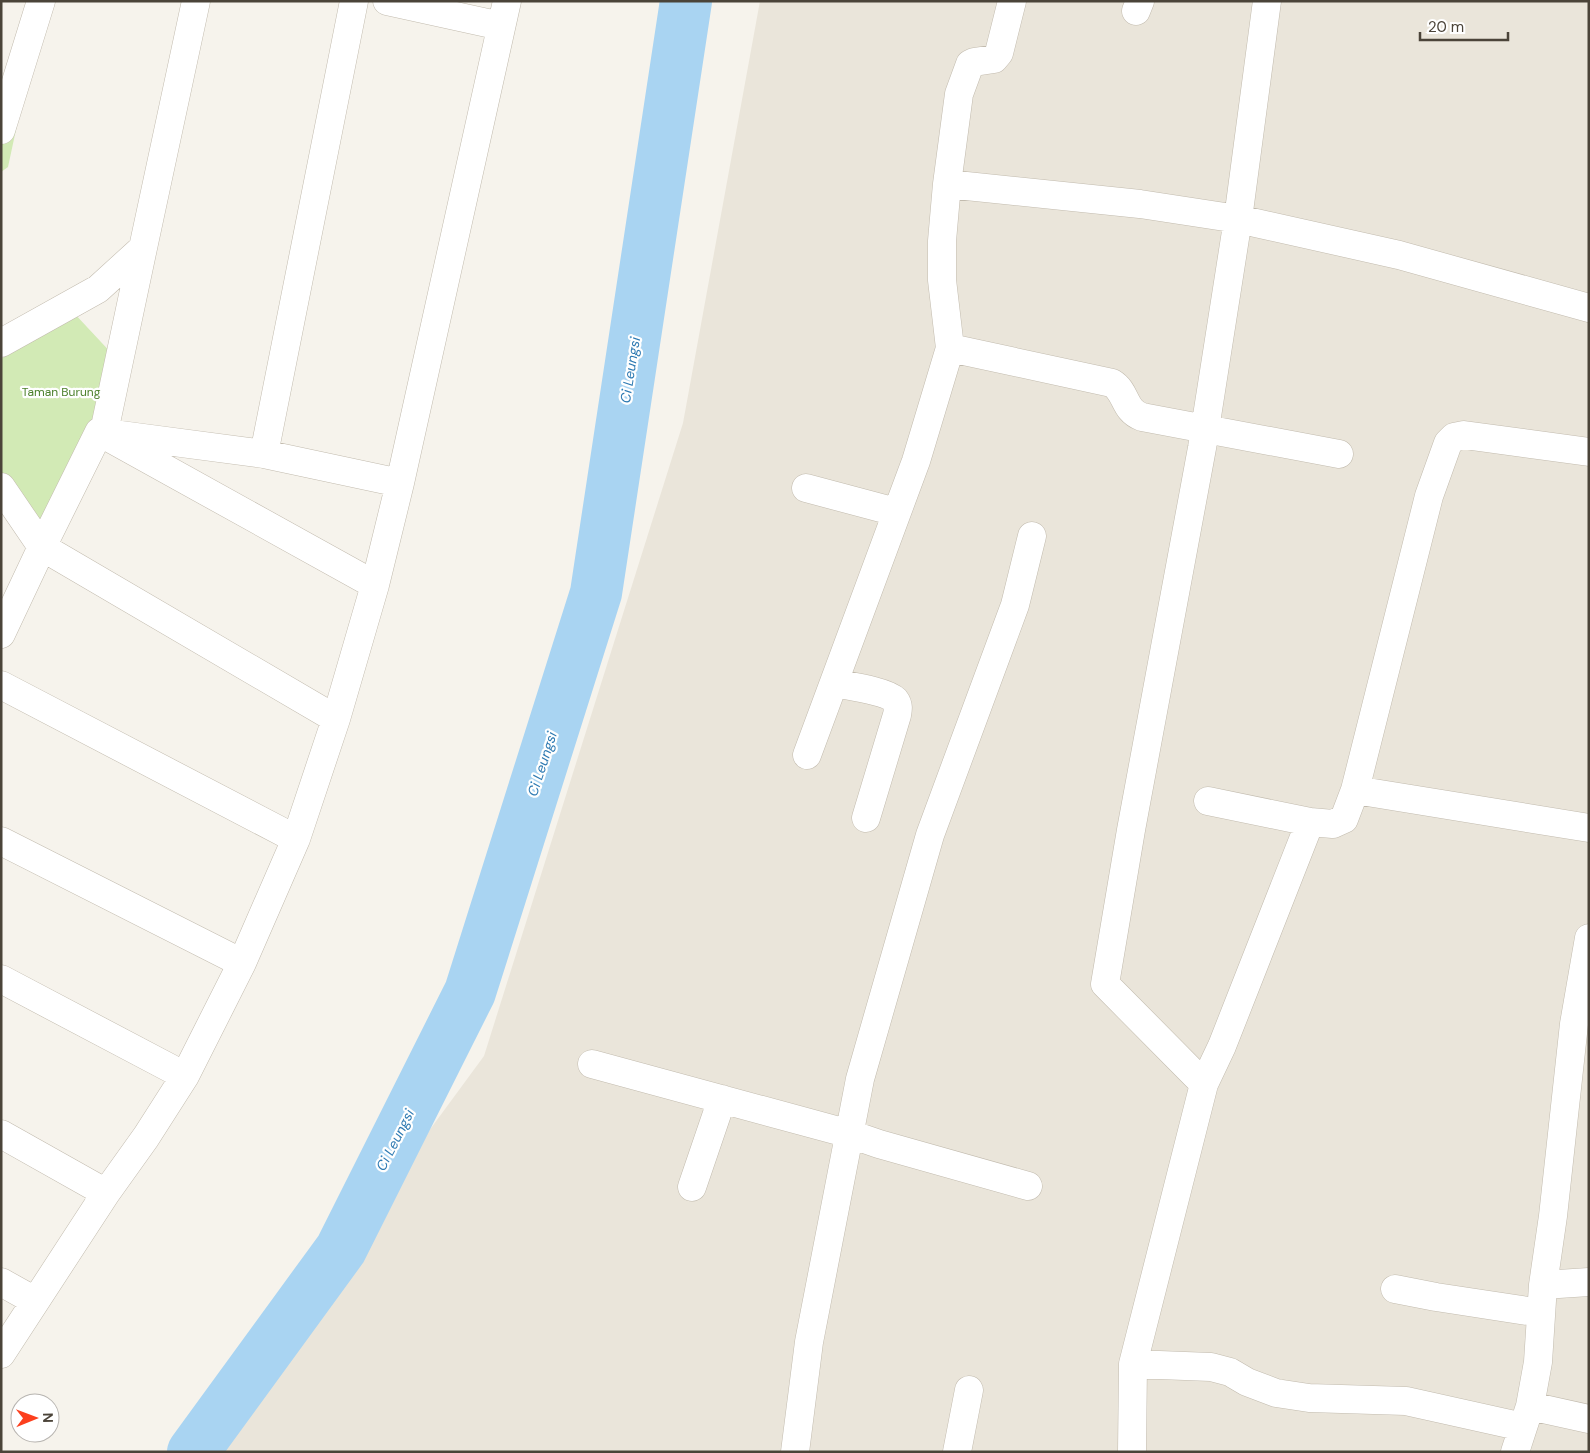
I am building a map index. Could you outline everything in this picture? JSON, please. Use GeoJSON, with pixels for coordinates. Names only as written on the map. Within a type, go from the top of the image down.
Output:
{"type":"FeatureCollection","features":[{"type":"Feature","properties":{"kind":"street"},"geometry":{"type":"LineString","coordinates":[[1,130],[41,1]]}},
{"type":"Feature","properties":{"kind":"street"},"geometry":{"type":"LineString","coordinates":[[1,634],[42,547],[102,432],[196,1]]}},
{"type":"Feature","properties":{"kind":"street"},"geometry":{"type":"LineString","coordinates":[[264,454],[354,1]]}},
{"type":"Feature","properties":{"kind":"street"},"geometry":{"type":"LineString","coordinates":[[1,1354],[184,1076],[242,963],[296,839],[336,719],[375,585],[400,483],[504,14],[387,1]]}},
{"type":"Feature","properties":{"kind":"street"},"geometry":{"type":"LineString","coordinates":[[807,755],[916,461],[950,348],[942,280],[942,241],[947,184],[959,94],[970,64],[994,59],[999,53],[1012,1]]}},
{"type":"Feature","properties":{"kind":"street"},"geometry":{"type":"LineString","coordinates":[[1204,1084],[1105,984],[1131,830],[1205,429],[1238,219],[1268,1]]}},
{"type":"Feature","properties":{"kind":"street"},"geometry":{"type":"LineString","coordinates":[[947,184],[1140,204],[1238,219],[1399,255],[1589,308]]}},
{"type":"Feature","properties":{"kind":"street"},"geometry":{"type":"LineString","coordinates":[[1,342],[98,290],[143,248]]}},
{"type":"Feature","properties":{"kind":"street"},"geometry":{"type":"LineString","coordinates":[[950,348],[1112,383],[1118,387],[1130,410],[1137,415],[1338,454]]}},
{"type":"Feature","properties":{"kind":"street"},"geometry":{"type":"LineString","coordinates":[[102,432],[264,454],[400,483]]}},
{"type":"Feature","properties":{"kind":"street"},"geometry":{"type":"LineString","coordinates":[[102,432],[375,585]]}},
{"type":"Feature","properties":{"kind":"street"},"geometry":{"type":"LineString","coordinates":[[1208,801],[1310,822],[1333,824],[1344,819],[1355,790],[1429,496],[1448,443],[1454,438],[1464,435],[1589,452]]}},
{"type":"Feature","properties":{"kind":"street"},"geometry":{"type":"LineString","coordinates":[[1,487],[42,547],[336,719]]}},
{"type":"Feature","properties":{"kind":"street"},"geometry":{"type":"LineString","coordinates":[[806,488],[896,512]]}},
{"type":"Feature","properties":{"kind":"street"},"geometry":{"type":"LineString","coordinates":[[796,1452],[809,1342],[865,1061],[930,835],[1015,605],[1032,536]]}},
{"type":"Feature","properties":{"kind":"street"},"geometry":{"type":"LineString","coordinates":[[834,683],[885,694],[894,699],[898,706],[897,715],[866,818]]}},
{"type":"Feature","properties":{"kind":"street"},"geometry":{"type":"LineString","coordinates":[[1,685],[296,839]]}},
{"type":"Feature","properties":{"kind":"street"},"geometry":{"type":"LineString","coordinates":[[1355,790],[1589,828]]}},
{"type":"Feature","properties":{"kind":"street"},"geometry":{"type":"LineString","coordinates":[[1132,1452],[1133,1364],[1204,1084],[1222,1046],[1310,822]]}},
{"type":"Feature","properties":{"kind":"street"},"geometry":{"type":"LineString","coordinates":[[1,841],[242,963]]}},
{"type":"Feature","properties":{"kind":"street"},"geometry":{"type":"LineString","coordinates":[[1522,1428],[1538,1362],[1543,1285],[1553,1216],[1574,1024],[1589,938]]}},
{"type":"Feature","properties":{"kind":"street"},"geometry":{"type":"LineString","coordinates":[[1,979],[184,1076]]}},
{"type":"Feature","properties":{"kind":"street"},"geometry":{"type":"LineString","coordinates":[[592,1064],[850,1134],[1028,1186]]}},
{"type":"Feature","properties":{"kind":"street"},"geometry":{"type":"LineString","coordinates":[[692,1187],[722,1099]]}},
{"type":"Feature","properties":{"kind":"street"},"geometry":{"type":"LineString","coordinates":[[1,1134],[106,1193]]}},
{"type":"Feature","properties":{"kind":"street"},"geometry":{"type":"LineString","coordinates":[[1,1282],[35,1301]]}},
{"type":"Feature","properties":{"kind":"street"},"geometry":{"type":"LineString","coordinates":[[1543,1285],[1589,1282]]}},
{"type":"Feature","properties":{"kind":"street"},"geometry":{"type":"LineString","coordinates":[[1395,1289],[1541,1313]]}},
{"type":"Feature","properties":{"kind":"street"},"geometry":{"type":"LineString","coordinates":[[1133,1364],[1211,1367],[1230,1372],[1247,1382],[1276,1393],[1309,1398],[1406,1401],[1522,1428],[1589,1419]]}},
{"type":"Feature","properties":{"kind":"street"},"geometry":{"type":"LineString","coordinates":[[957,1452],[969,1390]]}},
{"type":"Feature","properties":{"kind":"shaded area"},"geometry":{"type":"Polygon","coordinates":[[[760,1],[1589,1],[1589,1452],[193,1452],[484,1056],[683,423],[760,1]]]}},
{"type":"Feature","properties":{"kind":"green space"},"geometry":{"type":"Polygon","coordinates":[[[1,107],[20,111],[8,167],[1,172],[1,107]]]}},
{"type":"Feature","properties":{"kind":"green space","name":"Taman Burung"},"geometry":{"type":"Polygon","coordinates":[[[73,312],[129,372],[44,558],[1,483],[1,359],[73,312]]]}},
{"type":"Feature","properties":{"kind":"waterway","name":"Ci Leungsi"},"geometry":{"type":"LineString","coordinates":[[193,1452],[341,1249],[470,992],[596,593],[686,1]]}}]}
